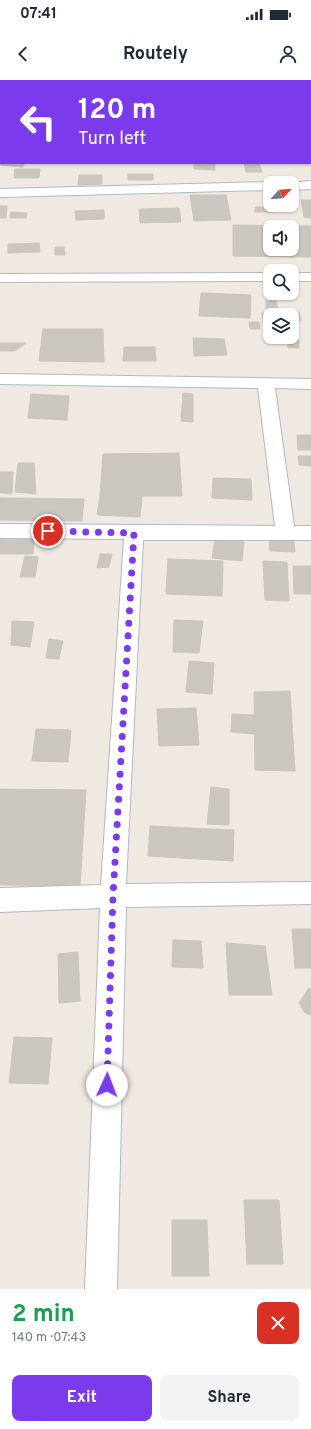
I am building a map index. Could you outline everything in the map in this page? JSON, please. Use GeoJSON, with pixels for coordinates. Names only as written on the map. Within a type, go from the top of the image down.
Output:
{"type":"FeatureCollection","features":[{"type":"Feature","properties":{"kind":"street"},"geometry":{"type":"LineString","coordinates":[[0,193],[263,186]]}},
{"type":"Feature","properties":{"kind":"street"},"geometry":{"type":"LineString","coordinates":[[299,186],[311,186]]}},
{"type":"Feature","properties":{"kind":"street"},"geometry":{"type":"LineString","coordinates":[[299,277],[311,277]]}},
{"type":"Feature","properties":{"kind":"street"},"geometry":{"type":"LineString","coordinates":[[0,278],[263,278]]}},
{"type":"Feature","properties":{"kind":"street"},"geometry":{"type":"LineString","coordinates":[[0,379],[311,384]]}},
{"type":"Feature","properties":{"kind":"street"},"geometry":{"type":"LineString","coordinates":[[266,383],[285,532]]}},
{"type":"Feature","properties":{"kind":"street"},"geometry":{"type":"LineString","coordinates":[[0,531],[311,533]]}},
{"type":"Feature","properties":{"kind":"street"},"geometry":{"type":"LineString","coordinates":[[101,1289],[113,896],[134,533]]}},
{"type":"Feature","properties":{"kind":"street"},"geometry":{"type":"LineString","coordinates":[[0,900],[113,896],[311,893]]}},
{"type":"Feature","properties":{"kind":"building"},"geometry":{"type":"Polygon","coordinates":[[[0,164],[24,164],[23,167],[0,164]]]}},
{"type":"Feature","properties":{"kind":"building"},"geometry":{"type":"Polygon","coordinates":[[[194,164],[215,164],[215,170],[194,169],[194,164]]]}},
{"type":"Feature","properties":{"kind":"building"},"geometry":{"type":"Polygon","coordinates":[[[244,164],[259,164],[262,172],[246,172],[244,164]]]}},
{"type":"Feature","properties":{"kind":"building"},"geometry":{"type":"Polygon","coordinates":[[[15,169],[40,169],[39,178],[14,178],[15,169]]]}},
{"type":"Feature","properties":{"kind":"building"},"geometry":{"type":"Polygon","coordinates":[[[128,174],[153,174],[153,180],[128,180],[128,174]]]}},
{"type":"Feature","properties":{"kind":"building"},"geometry":{"type":"Polygon","coordinates":[[[79,175],[102,175],[102,184],[78,185],[79,175]]]}},
{"type":"Feature","properties":{"kind":"building"},"geometry":{"type":"Polygon","coordinates":[[[190,195],[226,195],[231,220],[194,221],[190,195]]]}},
{"type":"Feature","properties":{"kind":"building"},"geometry":{"type":"Polygon","coordinates":[[[301,200],[311,200],[311,218],[304,217],[301,200]]]}},
{"type":"Feature","properties":{"kind":"building"},"geometry":{"type":"Polygon","coordinates":[[[0,206],[7,206],[6,218],[0,218],[0,206]]]}},
{"type":"Feature","properties":{"kind":"building"},"geometry":{"type":"Polygon","coordinates":[[[255,207],[263,207],[263,212],[255,212],[255,207]]]}},
{"type":"Feature","properties":{"kind":"building"},"geometry":{"type":"Polygon","coordinates":[[[179,208],[181,222],[140,223],[139,209],[179,208]]]}},
{"type":"Feature","properties":{"kind":"building"},"geometry":{"type":"Polygon","coordinates":[[[104,210],[104,219],[76,220],[75,211],[104,210]]]}},
{"type":"Feature","properties":{"kind":"building"},"geometry":{"type":"Polygon","coordinates":[[[11,212],[27,213],[26,218],[10,218],[11,212]]]}},
{"type":"Feature","properties":{"kind":"building"},"geometry":{"type":"Polygon","coordinates":[[[233,225],[263,225],[263,256],[299,256],[299,226],[311,226],[311,257],[233,256],[233,225]]]}},
{"type":"Feature","properties":{"kind":"building"},"geometry":{"type":"Polygon","coordinates":[[[39,243],[40,252],[8,253],[8,244],[39,243]]]}},
{"type":"Feature","properties":{"kind":"building"},"geometry":{"type":"Polygon","coordinates":[[[55,247],[64,247],[65,255],[55,255],[55,247]]]}},
{"type":"Feature","properties":{"kind":"building"},"geometry":{"type":"Polygon","coordinates":[[[201,293],[251,295],[250,318],[199,316],[201,293]]]}},
{"type":"Feature","properties":{"kind":"building"},"geometry":{"type":"Polygon","coordinates":[[[266,301],[276,301],[278,308],[266,308],[266,301]]]}},
{"type":"Feature","properties":{"kind":"building"},"geometry":{"type":"Polygon","coordinates":[[[249,322],[259,322],[260,329],[250,329],[249,322]]]}},
{"type":"Feature","properties":{"kind":"building"},"geometry":{"type":"Polygon","coordinates":[[[43,329],[103,329],[104,362],[39,361],[43,329]]]}},
{"type":"Feature","properties":{"kind":"building"},"geometry":{"type":"Polygon","coordinates":[[[193,338],[224,339],[227,355],[194,356],[193,338]]]}},
{"type":"Feature","properties":{"kind":"building"},"geometry":{"type":"Polygon","coordinates":[[[0,343],[26,343],[15,351],[0,351],[0,343]]]}},
{"type":"Feature","properties":{"kind":"building"},"geometry":{"type":"Polygon","coordinates":[[[288,344],[299,344],[299,348],[288,348],[288,344]]]}},
{"type":"Feature","properties":{"kind":"building"},"geometry":{"type":"Polygon","coordinates":[[[124,347],[155,347],[156,361],[123,361],[124,347]]]}},
{"type":"Feature","properties":{"kind":"building"},"geometry":{"type":"Polygon","coordinates":[[[183,393],[193,394],[193,422],[181,421],[183,393]]]}},
{"type":"Feature","properties":{"kind":"building"},"geometry":{"type":"Polygon","coordinates":[[[31,394],[69,396],[67,420],[28,418],[31,394]]]}},
{"type":"Feature","properties":{"kind":"building"},"geometry":{"type":"Polygon","coordinates":[[[297,435],[311,435],[311,450],[298,450],[297,435]]]}},
{"type":"Feature","properties":{"kind":"building"},"geometry":{"type":"Polygon","coordinates":[[[179,453],[182,496],[100,496],[103,454],[179,453]]]}},
{"type":"Feature","properties":{"kind":"building"},"geometry":{"type":"Polygon","coordinates":[[[298,456],[311,456],[311,466],[299,465],[298,456]]]}},
{"type":"Feature","properties":{"kind":"building"},"geometry":{"type":"Polygon","coordinates":[[[18,463],[34,463],[36,494],[15,492],[18,463]]]}},
{"type":"Feature","properties":{"kind":"building"},"geometry":{"type":"Polygon","coordinates":[[[0,472],[13,472],[12,494],[0,493],[0,472]]]}},
{"type":"Feature","properties":{"kind":"building"},"geometry":{"type":"Polygon","coordinates":[[[213,478],[251,479],[252,500],[212,498],[213,478]]]}},
{"type":"Feature","properties":{"kind":"building"},"geometry":{"type":"Polygon","coordinates":[[[100,496],[142,497],[140,517],[97,515],[100,496]]]}},
{"type":"Feature","properties":{"kind":"building"},"geometry":{"type":"Polygon","coordinates":[[[0,498],[84,499],[82,521],[0,520],[0,498]]]}},
{"type":"Feature","properties":{"kind":"building"},"geometry":{"type":"Polygon","coordinates":[[[269,535],[293,536],[295,552],[270,551],[269,535]]]}},
{"type":"Feature","properties":{"kind":"building"},"geometry":{"type":"Polygon","coordinates":[[[34,537],[33,554],[0,554],[0,538],[34,537]]]}},
{"type":"Feature","properties":{"kind":"building"},"geometry":{"type":"Polygon","coordinates":[[[215,539],[244,542],[242,561],[212,558],[215,539]]]}},
{"type":"Feature","properties":{"kind":"building"},"geometry":{"type":"Polygon","coordinates":[[[100,554],[112,554],[109,567],[97,568],[100,554]]]}},
{"type":"Feature","properties":{"kind":"building"},"geometry":{"type":"Polygon","coordinates":[[[25,556],[38,557],[35,577],[20,577],[25,556]]]}},
{"type":"Feature","properties":{"kind":"building"},"geometry":{"type":"Polygon","coordinates":[[[168,559],[223,561],[222,596],[166,594],[168,559]]]}},
{"type":"Feature","properties":{"kind":"building"},"geometry":{"type":"Polygon","coordinates":[[[263,561],[287,562],[289,601],[265,600],[263,561]]]}},
{"type":"Feature","properties":{"kind":"building"},"geometry":{"type":"Polygon","coordinates":[[[293,566],[311,566],[311,594],[294,594],[293,566]]]}},
{"type":"Feature","properties":{"kind":"building"},"geometry":{"type":"Polygon","coordinates":[[[174,620],[203,621],[199,653],[173,652],[174,620]]]}},
{"type":"Feature","properties":{"kind":"building"},"geometry":{"type":"Polygon","coordinates":[[[12,621],[34,622],[30,647],[11,645],[12,621]]]}},
{"type":"Feature","properties":{"kind":"building"},"geometry":{"type":"Polygon","coordinates":[[[49,639],[63,641],[59,659],[46,658],[49,639]]]}},
{"type":"Feature","properties":{"kind":"building"},"geometry":{"type":"Polygon","coordinates":[[[189,661],[214,663],[212,694],[186,692],[189,661]]]}},
{"type":"Feature","properties":{"kind":"building"},"geometry":{"type":"Polygon","coordinates":[[[290,691],[295,771],[255,770],[254,692],[290,691]]]}},
{"type":"Feature","properties":{"kind":"building"},"geometry":{"type":"Polygon","coordinates":[[[196,708],[199,745],[159,746],[157,709],[196,708]]]}},
{"type":"Feature","properties":{"kind":"building"},"geometry":{"type":"Polygon","coordinates":[[[232,714],[254,715],[255,734],[231,732],[232,714]]]}},
{"type":"Feature","properties":{"kind":"building"},"geometry":{"type":"Polygon","coordinates":[[[36,729],[71,730],[68,762],[32,761],[36,729]]]}},
{"type":"Feature","properties":{"kind":"building"},"geometry":{"type":"Polygon","coordinates":[[[211,787],[229,789],[229,825],[207,824],[211,787]]]}},
{"type":"Feature","properties":{"kind":"building"},"geometry":{"type":"Polygon","coordinates":[[[0,789],[86,790],[80,886],[0,885],[0,789]]]}},
{"type":"Feature","properties":{"kind":"building"},"geometry":{"type":"Polygon","coordinates":[[[150,826],[234,830],[233,861],[148,856],[150,826]]]}},
{"type":"Feature","properties":{"kind":"building"},"geometry":{"type":"Polygon","coordinates":[[[292,929],[311,929],[311,968],[295,968],[292,929]]]}},
{"type":"Feature","properties":{"kind":"building"},"geometry":{"type":"Polygon","coordinates":[[[173,940],[201,941],[203,968],[172,967],[173,940]]]}},
{"type":"Feature","properties":{"kind":"building"},"geometry":{"type":"Polygon","coordinates":[[[226,943],[265,946],[272,995],[229,995],[226,943]]]}},
{"type":"Feature","properties":{"kind":"building"},"geometry":{"type":"Polygon","coordinates":[[[78,952],[80,1001],[59,1003],[58,954],[78,952]]]}},
{"type":"Feature","properties":{"kind":"building"},"geometry":{"type":"Polygon","coordinates":[[[309,988],[311,989],[311,1015],[305,1013],[299,1003],[309,988]]]}},
{"type":"Feature","properties":{"kind":"building"},"geometry":{"type":"Polygon","coordinates":[[[14,1037],[52,1038],[48,1084],[9,1083],[14,1037]]]}},
{"type":"Feature","properties":{"kind":"building"},"geometry":{"type":"Polygon","coordinates":[[[244,1200],[279,1200],[283,1264],[247,1264],[244,1200]]]}},
{"type":"Feature","properties":{"kind":"building"},"geometry":{"type":"Polygon","coordinates":[[[172,1220],[207,1220],[209,1276],[172,1276],[172,1220]]]}},
{"type":"Feature","properties":{"kind":"route"},"geometry":{"type":"LineString","coordinates":[[48,531],[134,533],[113,896],[107,1085]]}}]}
